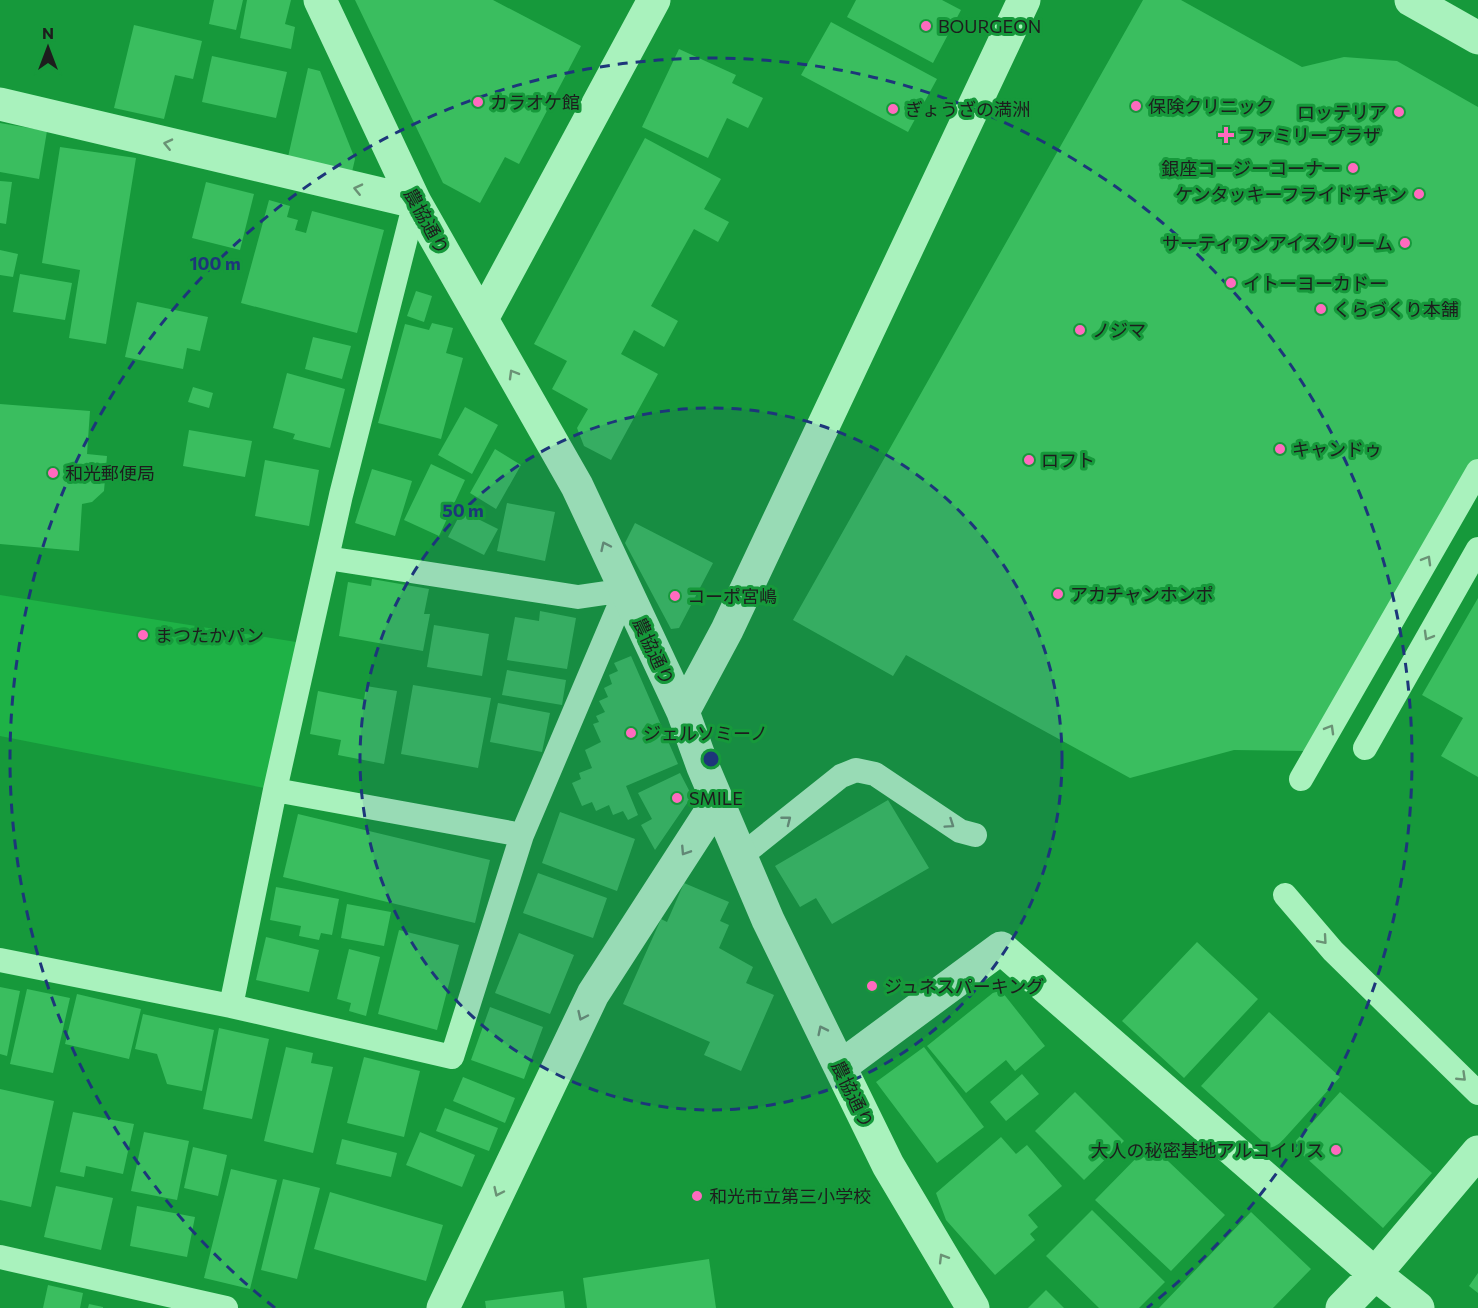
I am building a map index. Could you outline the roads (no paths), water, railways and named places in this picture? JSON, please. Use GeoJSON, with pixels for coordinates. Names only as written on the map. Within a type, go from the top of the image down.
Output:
{"type":"FeatureCollection","features":[{"type":"Feature","properties":{"kind":"street","name":"農協通り"},"geometry":{"type":"LineString","coordinates":[[320,0],[415,202],[577,486],[683,712],[717,802],[768,920],[888,1166],[973,1308]]}},
{"type":"Feature","properties":{"kind":"street"},"geometry":{"type":"LineString","coordinates":[[482,320],[654,0]]}},
{"type":"Feature","properties":{"kind":"street"},"geometry":{"type":"LineString","coordinates":[[683,712],[727,630],[1024,0]]}},
{"type":"Feature","properties":{"kind":"street"},"geometry":{"type":"LineString","coordinates":[[1411,0],[1478,38]]}},
{"type":"Feature","properties":{"kind":"street"},"geometry":{"type":"LineString","coordinates":[[0,104],[415,202]]}},
{"type":"Feature","properties":{"kind":"street"},"geometry":{"type":"LineString","coordinates":[[443,1308],[593,994],[717,802]]}},
{"type":"Feature","properties":{"kind":"street"},"geometry":{"type":"LineString","coordinates":[[840,1067],[1001,948],[1375,1274],[1418,1308]]}},
{"type":"Feature","properties":{"kind":"street"},"geometry":{"type":"LineString","coordinates":[[1342,1308],[1375,1274],[1478,1152]]}},
{"type":"Feature","properties":{"kind":"lane"},"geometry":{"type":"LineString","coordinates":[[231,1006],[275,790],[327,558],[415,202]]}},
{"type":"Feature","properties":{"kind":"lane"},"geometry":{"type":"LineString","coordinates":[[1300,779],[1478,471]]}},
{"type":"Feature","properties":{"kind":"lane"},"geometry":{"type":"LineString","coordinates":[[1365,748],[1478,549]]}},
{"type":"Feature","properties":{"kind":"lane"},"geometry":{"type":"LineString","coordinates":[[327,558],[578,597],[626,590]]}},
{"type":"Feature","properties":{"kind":"lane"},"geometry":{"type":"LineString","coordinates":[[0,960],[231,1006],[452,1056],[522,835],[626,590]]}},
{"type":"Feature","properties":{"kind":"lane"},"geometry":{"type":"LineString","coordinates":[[741,856],[841,776],[856,770],[875,774],[960,831],[975,835]]}},
{"type":"Feature","properties":{"kind":"lane"},"geometry":{"type":"LineString","coordinates":[[275,790],[522,835]]}},
{"type":"Feature","properties":{"kind":"lane"},"geometry":{"type":"LineString","coordinates":[[1285,895],[1333,951],[1478,1093]]}},
{"type":"Feature","properties":{"kind":"lane"},"geometry":{"type":"LineString","coordinates":[[0,1257],[226,1308]]}},
{"type":"Feature","properties":{"kind":"place","name":"BOURGEON"},"geometry":{"type":"Point","coordinates":[926,26]}},
{"type":"Feature","properties":{"kind":"place","name":"カラオケ館"},"geometry":{"type":"Point","coordinates":[478,102]}},
{"type":"Feature","properties":{"kind":"place","name":"保険クリニック"},"geometry":{"type":"Point","coordinates":[1136,106]}},
{"type":"Feature","properties":{"kind":"place","name":"ぎょうざの満洲"},"geometry":{"type":"Point","coordinates":[893,109]}},
{"type":"Feature","properties":{"kind":"place","name":"ロッテリア"},"geometry":{"type":"Point","coordinates":[1399,112]}},
{"type":"Feature","properties":{"kind":"place","name":"ファミリープラザ"},"geometry":{"type":"Point","coordinates":[1226,135]}},
{"type":"Feature","properties":{"kind":"place","name":"銀座コージーコーナー"},"geometry":{"type":"Point","coordinates":[1353,168]}},
{"type":"Feature","properties":{"kind":"place","name":"ケンタッキーフライドチキン"},"geometry":{"type":"Point","coordinates":[1419,194]}},
{"type":"Feature","properties":{"kind":"place","name":"サーティワンアイスクリーム"},"geometry":{"type":"Point","coordinates":[1405,243]}},
{"type":"Feature","properties":{"kind":"place","name":"イトーヨーカドー"},"geometry":{"type":"Point","coordinates":[1231,283]}},
{"type":"Feature","properties":{"kind":"place","name":"くらづくり本舗"},"geometry":{"type":"Point","coordinates":[1321,309]}},
{"type":"Feature","properties":{"kind":"place","name":"ノジマ"},"geometry":{"type":"Point","coordinates":[1080,330]}},
{"type":"Feature","properties":{"kind":"place","name":"キャンドゥ"},"geometry":{"type":"Point","coordinates":[1280,449]}},
{"type":"Feature","properties":{"kind":"place","name":"ロフト"},"geometry":{"type":"Point","coordinates":[1029,460]}},
{"type":"Feature","properties":{"kind":"place","name":"和光郵便局"},"geometry":{"type":"Point","coordinates":[53,473]}},
{"type":"Feature","properties":{"kind":"place","name":"アカチャンホンポ"},"geometry":{"type":"Point","coordinates":[1058,594]}},
{"type":"Feature","properties":{"kind":"place","name":"コーポ宮嶋"},"geometry":{"type":"Point","coordinates":[675,596]}},
{"type":"Feature","properties":{"kind":"place","name":"まつたかパン"},"geometry":{"type":"Point","coordinates":[143,635]}},
{"type":"Feature","properties":{"kind":"place","name":"ジェルソミーノ"},"geometry":{"type":"Point","coordinates":[631,733]}},
{"type":"Feature","properties":{"kind":"place","name":"SMILE"},"geometry":{"type":"Point","coordinates":[677,798]}},
{"type":"Feature","properties":{"kind":"place","name":"ジュネスパーキング"},"geometry":{"type":"Point","coordinates":[872,986]}},
{"type":"Feature","properties":{"kind":"place","name":"大人の秘密基地アルコイリス"},"geometry":{"type":"Point","coordinates":[1336,1150]}},
{"type":"Feature","properties":{"kind":"place","name":"和光市立第三小学校"},"geometry":{"type":"Point","coordinates":[697,1196]}}]}
